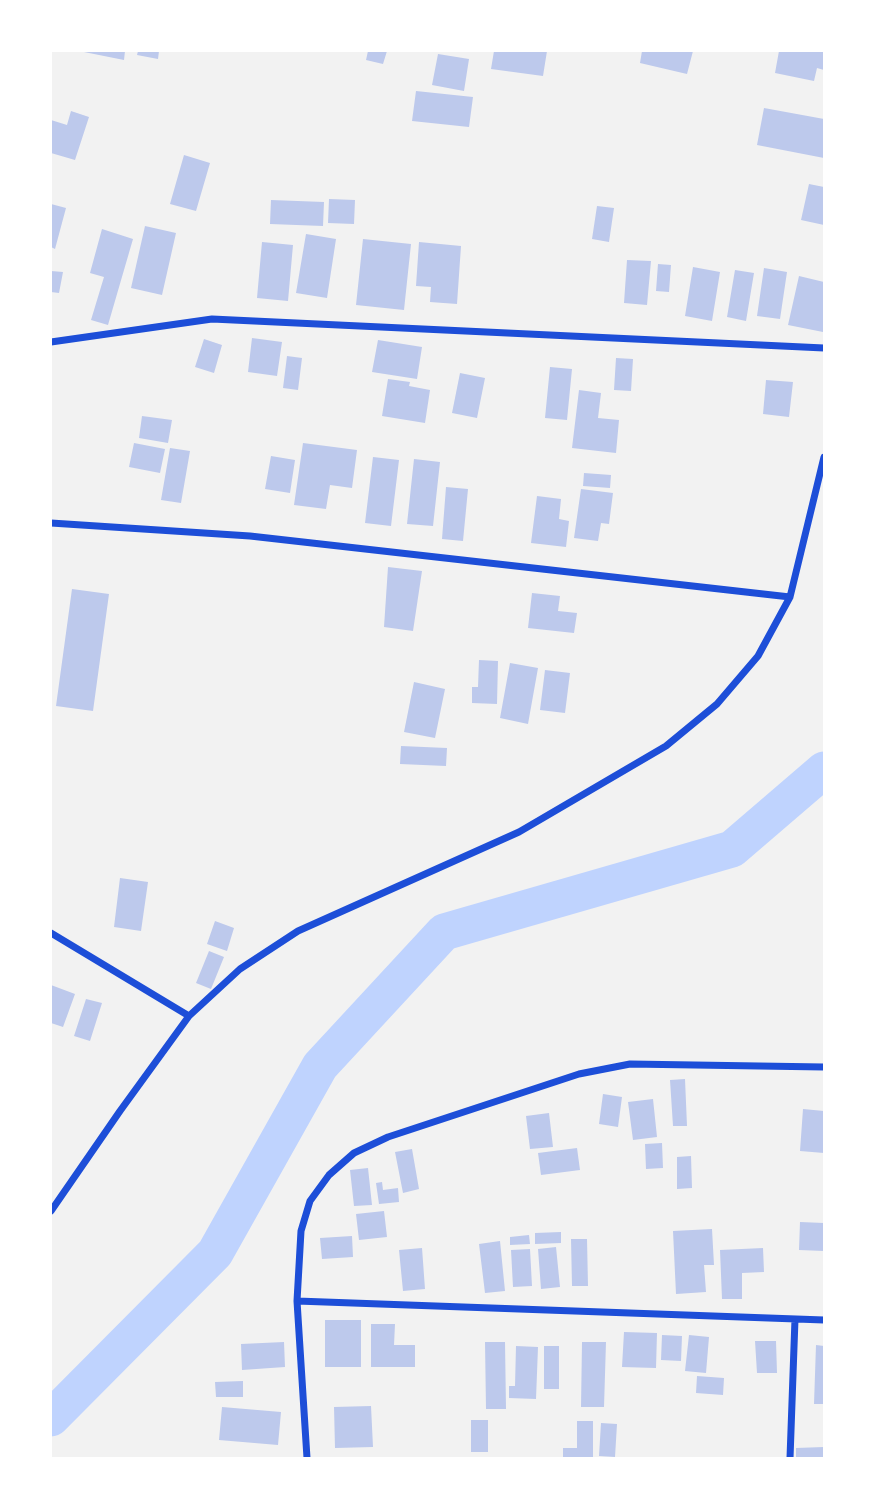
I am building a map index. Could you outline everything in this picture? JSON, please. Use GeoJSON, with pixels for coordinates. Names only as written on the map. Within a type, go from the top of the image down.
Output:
{"type":"FeatureCollection","features":[{"type":"Feature","properties":{"kind":"street"},"geometry":{"type":"LineString","coordinates":[[51,342],[212,319],[824,348]]}},
{"type":"Feature","properties":{"kind":"street"},"geometry":{"type":"LineString","coordinates":[[51,1211],[189,1016],[240,969],[298,931],[519,832],[666,746],[717,704],[758,656],[790,597],[824,457]]}},
{"type":"Feature","properties":{"kind":"street"},"geometry":{"type":"LineString","coordinates":[[51,523],[250,536],[790,597]]}},
{"type":"Feature","properties":{"kind":"street"},"geometry":{"type":"LineString","coordinates":[[51,933],[189,1016]]}},
{"type":"Feature","properties":{"kind":"street"},"geometry":{"type":"LineString","coordinates":[[307,1458],[297,1301],[301,1231],[310,1201],[329,1175],[354,1153],[388,1138],[568,1077],[630,1064],[824,1067]]}},
{"type":"Feature","properties":{"kind":"street"},"geometry":{"type":"LineString","coordinates":[[297,1301],[824,1320]]}},
{"type":"Feature","properties":{"kind":"street"},"geometry":{"type":"LineString","coordinates":[[790,1458],[794,1318]]}},
{"type":"Feature","properties":{"kind":"building"},"geometry":{"type":"Polygon","coordinates":[[[79,51],[125,51],[124,60],[79,51]]]}},
{"type":"Feature","properties":{"kind":"building"},"geometry":{"type":"Polygon","coordinates":[[[138,51],[159,51],[158,59],[137,55],[138,51]]]}},
{"type":"Feature","properties":{"kind":"building"},"geometry":{"type":"Polygon","coordinates":[[[368,51],[387,51],[383,64],[366,60],[368,51]]]}},
{"type":"Feature","properties":{"kind":"building"},"geometry":{"type":"Polygon","coordinates":[[[494,51],[547,51],[543,76],[491,69],[494,51]]]}},
{"type":"Feature","properties":{"kind":"building"},"geometry":{"type":"Polygon","coordinates":[[[642,51],[693,51],[687,74],[640,63],[642,51]]]}},
{"type":"Feature","properties":{"kind":"building"},"geometry":{"type":"Polygon","coordinates":[[[779,51],[824,51],[824,70],[817,68],[814,81],[775,73],[779,51]]]}},
{"type":"Feature","properties":{"kind":"building"},"geometry":{"type":"Polygon","coordinates":[[[438,54],[469,59],[464,91],[432,85],[438,54]]]}},
{"type":"Feature","properties":{"kind":"building"},"geometry":{"type":"Polygon","coordinates":[[[416,91],[473,97],[469,127],[412,121],[416,91]]]}},
{"type":"Feature","properties":{"kind":"building"},"geometry":{"type":"Polygon","coordinates":[[[764,108],[824,119],[824,158],[757,145],[764,108]]]}},
{"type":"Feature","properties":{"kind":"building"},"geometry":{"type":"Polygon","coordinates":[[[71,111],[89,117],[75,160],[51,153],[51,120],[67,125],[71,111]]]}},
{"type":"Feature","properties":{"kind":"building"},"geometry":{"type":"Polygon","coordinates":[[[184,155],[210,163],[196,211],[170,204],[184,155]]]}},
{"type":"Feature","properties":{"kind":"building"},"geometry":{"type":"Polygon","coordinates":[[[809,184],[824,187],[824,225],[801,220],[809,184]]]}},
{"type":"Feature","properties":{"kind":"building"},"geometry":{"type":"Polygon","coordinates":[[[329,199],[355,200],[354,224],[328,223],[329,199]]]}},
{"type":"Feature","properties":{"kind":"building"},"geometry":{"type":"Polygon","coordinates":[[[271,200],[324,202],[323,226],[270,224],[271,200]]]}},
{"type":"Feature","properties":{"kind":"building"},"geometry":{"type":"Polygon","coordinates":[[[51,204],[66,208],[55,249],[51,247],[51,204]]]}},
{"type":"Feature","properties":{"kind":"building"},"geometry":{"type":"Polygon","coordinates":[[[597,206],[614,208],[609,242],[592,239],[597,206]]]}},
{"type":"Feature","properties":{"kind":"building"},"geometry":{"type":"Polygon","coordinates":[[[145,226],[176,233],[162,295],[131,288],[145,226]]]}},
{"type":"Feature","properties":{"kind":"building"},"geometry":{"type":"Polygon","coordinates":[[[102,229],[133,239],[108,325],[91,320],[104,277],[90,273],[102,229]]]}},
{"type":"Feature","properties":{"kind":"building"},"geometry":{"type":"Polygon","coordinates":[[[306,234],[336,239],[327,298],[296,293],[306,234]]]}},
{"type":"Feature","properties":{"kind":"building"},"geometry":{"type":"Polygon","coordinates":[[[363,239],[411,244],[404,310],[356,305],[363,239]]]}},
{"type":"Feature","properties":{"kind":"building"},"geometry":{"type":"Polygon","coordinates":[[[262,242],[293,245],[288,301],[257,298],[262,242]]]}},
{"type":"Feature","properties":{"kind":"building"},"geometry":{"type":"Polygon","coordinates":[[[419,242],[461,246],[457,304],[430,302],[431,287],[416,286],[419,242]]]}},
{"type":"Feature","properties":{"kind":"building"},"geometry":{"type":"Polygon","coordinates":[[[627,260],[651,261],[647,305],[624,303],[627,260]]]}},
{"type":"Feature","properties":{"kind":"building"},"geometry":{"type":"Polygon","coordinates":[[[658,264],[671,265],[669,292],[656,291],[658,264]]]}},
{"type":"Feature","properties":{"kind":"building"},"geometry":{"type":"Polygon","coordinates":[[[693,267],[720,272],[712,321],[685,316],[693,267]]]}},
{"type":"Feature","properties":{"kind":"building"},"geometry":{"type":"Polygon","coordinates":[[[764,268],[787,272],[780,319],[757,316],[764,268]]]}},
{"type":"Feature","properties":{"kind":"building"},"geometry":{"type":"Polygon","coordinates":[[[735,270],[754,273],[746,321],[727,317],[735,270]]]}},
{"type":"Feature","properties":{"kind":"building"},"geometry":{"type":"Polygon","coordinates":[[[51,271],[63,272],[59,293],[51,292],[51,271]]]}},
{"type":"Feature","properties":{"kind":"building"},"geometry":{"type":"Polygon","coordinates":[[[799,276],[824,282],[823,332],[788,325],[799,276]]]}},
{"type":"Feature","properties":{"kind":"building"},"geometry":{"type":"Polygon","coordinates":[[[252,338],[282,342],[277,376],[248,372],[252,338]]]}},
{"type":"Feature","properties":{"kind":"building"},"geometry":{"type":"Polygon","coordinates":[[[204,339],[222,345],[214,373],[195,367],[204,339]]]}},
{"type":"Feature","properties":{"kind":"building"},"geometry":{"type":"Polygon","coordinates":[[[378,340],[422,347],[417,379],[372,372],[378,340]]]}},
{"type":"Feature","properties":{"kind":"building"},"geometry":{"type":"Polygon","coordinates":[[[287,356],[302,358],[298,390],[283,388],[287,356]]]}},
{"type":"Feature","properties":{"kind":"building"},"geometry":{"type":"Polygon","coordinates":[[[616,358],[633,359],[631,391],[614,390],[616,358]]]}},
{"type":"Feature","properties":{"kind":"building"},"geometry":{"type":"Polygon","coordinates":[[[550,367],[572,369],[567,420],[545,418],[550,367]]]}},
{"type":"Feature","properties":{"kind":"building"},"geometry":{"type":"Polygon","coordinates":[[[460,373],[485,378],[477,418],[452,413],[460,373]]]}},
{"type":"Feature","properties":{"kind":"building"},"geometry":{"type":"Polygon","coordinates":[[[388,379],[410,382],[409,386],[430,390],[425,423],[382,416],[388,379]]]}},
{"type":"Feature","properties":{"kind":"building"},"geometry":{"type":"Polygon","coordinates":[[[766,380],[793,382],[789,417],[763,414],[766,380]]]}},
{"type":"Feature","properties":{"kind":"building"},"geometry":{"type":"Polygon","coordinates":[[[579,390],[601,393],[598,418],[619,420],[616,453],[572,448],[579,390]]]}},
{"type":"Feature","properties":{"kind":"building"},"geometry":{"type":"Polygon","coordinates":[[[142,416],[172,420],[168,443],[139,438],[142,416]]]}},
{"type":"Feature","properties":{"kind":"building"},"geometry":{"type":"Polygon","coordinates":[[[134,443],[165,449],[160,473],[129,467],[134,443]]]}},
{"type":"Feature","properties":{"kind":"building"},"geometry":{"type":"Polygon","coordinates":[[[303,443],[357,450],[352,488],[330,485],[326,509],[294,505],[303,443]]]}},
{"type":"Feature","properties":{"kind":"building"},"geometry":{"type":"Polygon","coordinates":[[[170,448],[190,451],[181,503],[161,500],[170,448]]]}},
{"type":"Feature","properties":{"kind":"building"},"geometry":{"type":"Polygon","coordinates":[[[271,456],[295,460],[290,493],[265,489],[271,456]]]}},
{"type":"Feature","properties":{"kind":"building"},"geometry":{"type":"Polygon","coordinates":[[[373,457],[399,460],[391,526],[365,523],[373,457]]]}},
{"type":"Feature","properties":{"kind":"building"},"geometry":{"type":"Polygon","coordinates":[[[414,459],[440,462],[433,526],[407,524],[414,459]]]}},
{"type":"Feature","properties":{"kind":"building"},"geometry":{"type":"Polygon","coordinates":[[[584,473],[611,475],[610,488],[583,486],[584,473]]]}},
{"type":"Feature","properties":{"kind":"building"},"geometry":{"type":"Polygon","coordinates":[[[446,487],[468,489],[463,541],[442,539],[446,487]]]}},
{"type":"Feature","properties":{"kind":"building"},"geometry":{"type":"Polygon","coordinates":[[[581,489],[613,493],[609,524],[601,523],[598,541],[574,538],[581,489]]]}},
{"type":"Feature","properties":{"kind":"building"},"geometry":{"type":"Polygon","coordinates":[[[537,496],[561,499],[559,519],[569,521],[566,547],[531,543],[537,496]]]}},
{"type":"Feature","properties":{"kind":"building"},"geometry":{"type":"Polygon","coordinates":[[[388,567],[422,571],[413,631],[384,627],[388,567]]]}},
{"type":"Feature","properties":{"kind":"building"},"geometry":{"type":"Polygon","coordinates":[[[72,589],[109,594],[93,711],[56,706],[72,589]]]}},
{"type":"Feature","properties":{"kind":"building"},"geometry":{"type":"Polygon","coordinates":[[[532,593],[560,596],[558,611],[577,613],[574,633],[528,628],[532,593]]]}},
{"type":"Feature","properties":{"kind":"building"},"geometry":{"type":"Polygon","coordinates":[[[479,660],[498,661],[497,704],[472,703],[472,687],[478,687],[479,660]]]}},
{"type":"Feature","properties":{"kind":"building"},"geometry":{"type":"Polygon","coordinates":[[[510,663],[538,668],[528,724],[500,718],[510,663]]]}},
{"type":"Feature","properties":{"kind":"building"},"geometry":{"type":"Polygon","coordinates":[[[545,670],[570,673],[565,713],[540,710],[545,670]]]}},
{"type":"Feature","properties":{"kind":"building"},"geometry":{"type":"Polygon","coordinates":[[[414,682],[445,689],[435,738],[404,732],[414,682]]]}},
{"type":"Feature","properties":{"kind":"building"},"geometry":{"type":"Polygon","coordinates":[[[401,746],[447,748],[446,766],[400,764],[401,746]]]}},
{"type":"Feature","properties":{"kind":"building"},"geometry":{"type":"Polygon","coordinates":[[[120,878],[148,882],[141,931],[114,927],[120,878]]]}},
{"type":"Feature","properties":{"kind":"building"},"geometry":{"type":"Polygon","coordinates":[[[215,921],[234,928],[227,951],[207,944],[215,921]]]}},
{"type":"Feature","properties":{"kind":"building"},"geometry":{"type":"Polygon","coordinates":[[[209,951],[224,957],[211,989],[196,983],[209,951]]]}},
{"type":"Feature","properties":{"kind":"building"},"geometry":{"type":"Polygon","coordinates":[[[51,985],[75,994],[63,1027],[51,1023],[51,985]]]}},
{"type":"Feature","properties":{"kind":"building"},"geometry":{"type":"Polygon","coordinates":[[[86,999],[102,1003],[90,1041],[74,1036],[86,999]]]}},
{"type":"Feature","properties":{"kind":"building"},"geometry":{"type":"Polygon","coordinates":[[[685,1079],[687,1126],[673,1126],[670,1080],[685,1079]]]}},
{"type":"Feature","properties":{"kind":"building"},"geometry":{"type":"Polygon","coordinates":[[[603,1094],[622,1097],[618,1127],[599,1124],[603,1094]]]}},
{"type":"Feature","properties":{"kind":"building"},"geometry":{"type":"Polygon","coordinates":[[[653,1099],[657,1137],[633,1140],[628,1102],[653,1099]]]}},
{"type":"Feature","properties":{"kind":"building"},"geometry":{"type":"Polygon","coordinates":[[[803,1109],[824,1111],[824,1153],[800,1151],[803,1109]]]}},
{"type":"Feature","properties":{"kind":"building"},"geometry":{"type":"Polygon","coordinates":[[[549,1113],[553,1147],[530,1149],[526,1116],[549,1113]]]}},
{"type":"Feature","properties":{"kind":"building"},"geometry":{"type":"Polygon","coordinates":[[[662,1143],[663,1168],[646,1169],[645,1144],[662,1143]]]}},
{"type":"Feature","properties":{"kind":"building"},"geometry":{"type":"Polygon","coordinates":[[[577,1148],[580,1170],[541,1175],[538,1153],[577,1148]]]}},
{"type":"Feature","properties":{"kind":"building"},"geometry":{"type":"Polygon","coordinates":[[[412,1149],[419,1189],[403,1193],[395,1152],[412,1149]]]}},
{"type":"Feature","properties":{"kind":"building"},"geometry":{"type":"Polygon","coordinates":[[[691,1156],[692,1188],[677,1189],[677,1157],[691,1156]]]}},
{"type":"Feature","properties":{"kind":"building"},"geometry":{"type":"Polygon","coordinates":[[[368,1168],[372,1205],[354,1206],[350,1170],[368,1168]]]}},
{"type":"Feature","properties":{"kind":"building"},"geometry":{"type":"Polygon","coordinates":[[[382,1182],[383,1190],[398,1188],[399,1202],[379,1204],[376,1183],[382,1182]]]}},
{"type":"Feature","properties":{"kind":"building"},"geometry":{"type":"Polygon","coordinates":[[[384,1211],[387,1237],[359,1240],[356,1214],[384,1211]]]}},
{"type":"Feature","properties":{"kind":"building"},"geometry":{"type":"Polygon","coordinates":[[[800,1222],[824,1223],[824,1251],[799,1250],[800,1222]]]}},
{"type":"Feature","properties":{"kind":"building"},"geometry":{"type":"Polygon","coordinates":[[[712,1229],[714,1265],[704,1265],[706,1292],[676,1294],[673,1231],[712,1229]]]}},
{"type":"Feature","properties":{"kind":"building"},"geometry":{"type":"Polygon","coordinates":[[[561,1232],[561,1243],[535,1244],[535,1233],[561,1232]]]}},
{"type":"Feature","properties":{"kind":"building"},"geometry":{"type":"Polygon","coordinates":[[[529,1235],[530,1244],[510,1245],[510,1237],[529,1235]]]}},
{"type":"Feature","properties":{"kind":"building"},"geometry":{"type":"Polygon","coordinates":[[[352,1236],[353,1257],[322,1259],[320,1238],[352,1236]]]}},
{"type":"Feature","properties":{"kind":"building"},"geometry":{"type":"Polygon","coordinates":[[[571,1239],[587,1239],[588,1286],[572,1286],[571,1239]]]}},
{"type":"Feature","properties":{"kind":"building"},"geometry":{"type":"Polygon","coordinates":[[[500,1241],[505,1291],[485,1293],[479,1244],[500,1241]]]}},
{"type":"Feature","properties":{"kind":"building"},"geometry":{"type":"Polygon","coordinates":[[[556,1247],[560,1287],[541,1289],[538,1249],[556,1247]]]}},
{"type":"Feature","properties":{"kind":"building"},"geometry":{"type":"Polygon","coordinates":[[[422,1248],[425,1289],[403,1291],[399,1250],[422,1248]]]}},
{"type":"Feature","properties":{"kind":"building"},"geometry":{"type":"Polygon","coordinates":[[[763,1248],[764,1272],[742,1273],[742,1299],[722,1299],[720,1250],[763,1248]]]}},
{"type":"Feature","properties":{"kind":"building"},"geometry":{"type":"Polygon","coordinates":[[[530,1249],[532,1286],[513,1287],[511,1250],[530,1249]]]}},
{"type":"Feature","properties":{"kind":"building"},"geometry":{"type":"Polygon","coordinates":[[[325,1320],[361,1320],[361,1367],[325,1367],[325,1320]]]}},
{"type":"Feature","properties":{"kind":"building"},"geometry":{"type":"Polygon","coordinates":[[[371,1324],[395,1324],[394,1345],[415,1345],[415,1367],[371,1367],[371,1324]]]}},
{"type":"Feature","properties":{"kind":"building"},"geometry":{"type":"Polygon","coordinates":[[[624,1332],[657,1333],[656,1368],[622,1367],[624,1332]]]}},
{"type":"Feature","properties":{"kind":"building"},"geometry":{"type":"Polygon","coordinates":[[[662,1335],[682,1336],[681,1361],[661,1360],[662,1335]]]}},
{"type":"Feature","properties":{"kind":"building"},"geometry":{"type":"Polygon","coordinates":[[[689,1335],[709,1337],[706,1373],[685,1371],[689,1335]]]}},
{"type":"Feature","properties":{"kind":"building"},"geometry":{"type":"Polygon","coordinates":[[[755,1341],[776,1341],[777,1373],[757,1373],[755,1341]]]}},
{"type":"Feature","properties":{"kind":"building"},"geometry":{"type":"Polygon","coordinates":[[[284,1342],[285,1367],[242,1370],[241,1344],[284,1342]]]}},
{"type":"Feature","properties":{"kind":"building"},"geometry":{"type":"Polygon","coordinates":[[[485,1342],[505,1342],[506,1409],[486,1409],[485,1342]]]}},
{"type":"Feature","properties":{"kind":"building"},"geometry":{"type":"Polygon","coordinates":[[[582,1342],[606,1342],[604,1407],[581,1407],[582,1342]]]}},
{"type":"Feature","properties":{"kind":"building"},"geometry":{"type":"Polygon","coordinates":[[[816,1345],[824,1346],[824,1404],[814,1404],[816,1345]]]}},
{"type":"Feature","properties":{"kind":"building"},"geometry":{"type":"Polygon","coordinates":[[[516,1346],[538,1347],[536,1399],[509,1398],[509,1386],[515,1386],[516,1346]]]}},
{"type":"Feature","properties":{"kind":"building"},"geometry":{"type":"Polygon","coordinates":[[[544,1346],[559,1346],[559,1389],[544,1389],[544,1346]]]}},
{"type":"Feature","properties":{"kind":"building"},"geometry":{"type":"Polygon","coordinates":[[[697,1376],[724,1378],[723,1395],[696,1393],[697,1376]]]}},
{"type":"Feature","properties":{"kind":"building"},"geometry":{"type":"Polygon","coordinates":[[[243,1381],[243,1397],[216,1397],[215,1382],[243,1381]]]}},
{"type":"Feature","properties":{"kind":"building"},"geometry":{"type":"Polygon","coordinates":[[[371,1406],[373,1447],[335,1448],[334,1407],[371,1406]]]}},
{"type":"Feature","properties":{"kind":"building"},"geometry":{"type":"Polygon","coordinates":[[[222,1407],[281,1412],[278,1445],[219,1440],[222,1407]]]}},
{"type":"Feature","properties":{"kind":"building"},"geometry":{"type":"Polygon","coordinates":[[[471,1420],[488,1420],[488,1452],[471,1452],[471,1420]]]}},
{"type":"Feature","properties":{"kind":"building"},"geometry":{"type":"Polygon","coordinates":[[[577,1421],[593,1421],[593,1458],[563,1458],[563,1448],[577,1448],[577,1421]]]}},
{"type":"Feature","properties":{"kind":"building"},"geometry":{"type":"Polygon","coordinates":[[[601,1423],[617,1424],[615,1457],[599,1456],[601,1423]]]}},
{"type":"Feature","properties":{"kind":"building"},"geometry":{"type":"Polygon","coordinates":[[[824,1447],[824,1458],[796,1458],[796,1448],[824,1447]]]}},
{"type":"Feature","properties":{"kind":"waterway"},"geometry":{"type":"LineString","coordinates":[[51,1418],[215,1253],[320,1066],[444,932],[732,849],[824,770]]}}]}
